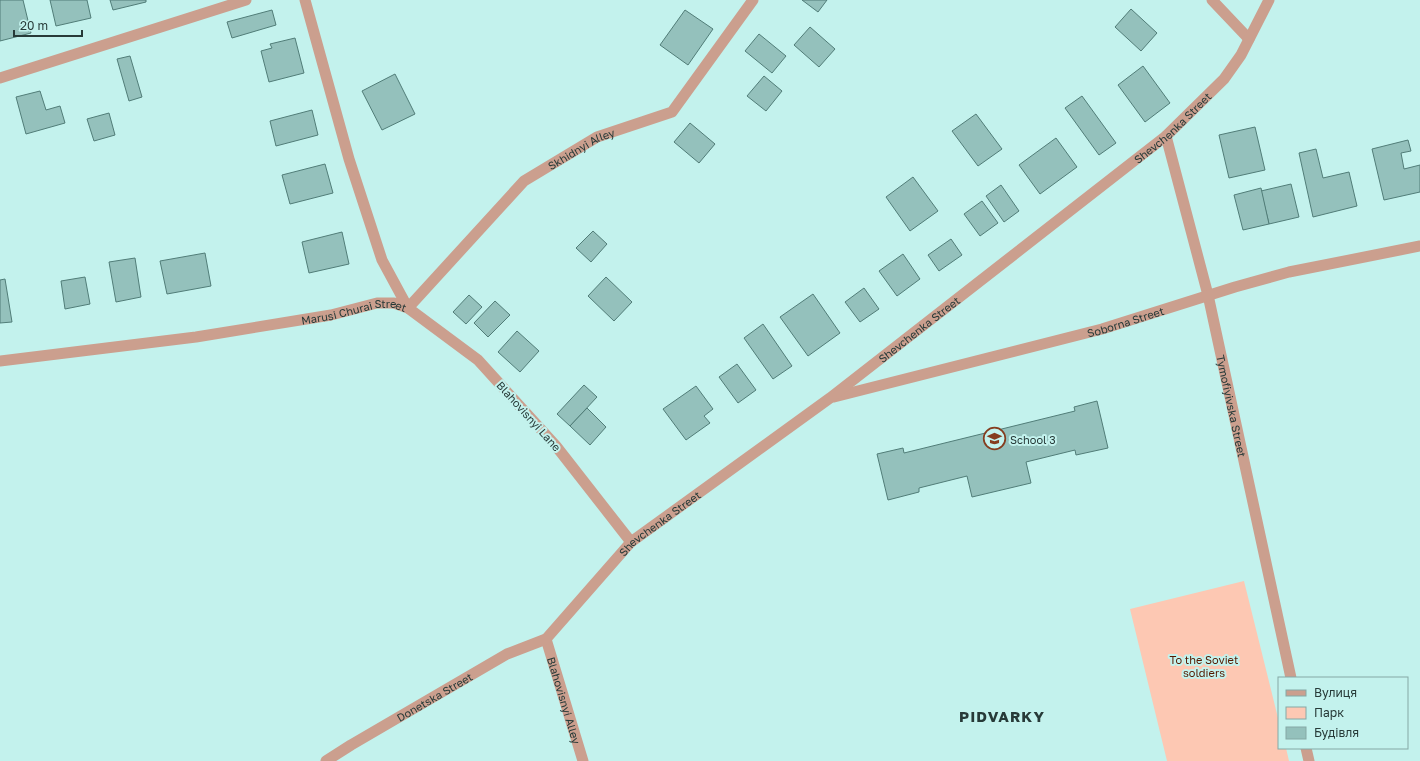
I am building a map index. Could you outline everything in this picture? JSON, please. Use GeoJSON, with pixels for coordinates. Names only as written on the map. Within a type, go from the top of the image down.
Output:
{"type":"FeatureCollection","features":[{"type":"Feature","properties":{"kind":"street"},"geometry":{"type":"LineString","coordinates":[[0,78],[246,0]]}},
{"type":"Feature","properties":{"kind":"street","name":"Marusi Churai Street"},"geometry":{"type":"LineString","coordinates":[[305,0],[350,159],[382,260],[408,308]]}},
{"type":"Feature","properties":{"kind":"street","name":"Skhidnyi Alley"},"geometry":{"type":"LineString","coordinates":[[408,308],[524,181],[598,137],[672,112],[753,0]]}},
{"type":"Feature","properties":{"kind":"street"},"geometry":{"type":"LineString","coordinates":[[1212,0],[1249,39]]}},
{"type":"Feature","properties":{"kind":"street","name":"Shevchenka Street"},"geometry":{"type":"LineString","coordinates":[[546,639],[631,542],[830,398],[1166,136],[1224,79],[1241,55],[1269,0]]}},
{"type":"Feature","properties":{"kind":"street","name":"Tymofiyivska Street"},"geometry":{"type":"LineString","coordinates":[[1166,136],[1208,295],[1291,677]]}},
{"type":"Feature","properties":{"kind":"street","name":"Soborna Street"},"geometry":{"type":"LineString","coordinates":[[830,398],[1102,329],[1208,295],[1288,272],[1420,246]]}},
{"type":"Feature","properties":{"kind":"street","name":"Marusi Churai Street"},"geometry":{"type":"LineString","coordinates":[[0,361],[211,334],[331,315],[376,303],[394,304],[408,308]]}},
{"type":"Feature","properties":{"kind":"street","name":"Blahovisnyi Lane"},"geometry":{"type":"LineString","coordinates":[[408,308],[478,360],[556,446],[631,542]]}},
{"type":"Feature","properties":{"kind":"street","name":"Donetska Street"},"geometry":{"type":"LineString","coordinates":[[326,761],[507,654],[546,639]]}},
{"type":"Feature","properties":{"kind":"street","name":"Blahovisnyi Alley"},"geometry":{"type":"LineString","coordinates":[[546,639],[583,761]]}},
{"type":"Feature","properties":{"kind":"street"},"geometry":{"type":"LineString","coordinates":[[1306,749],[1309,761]]}},
{"type":"Feature","properties":{"kind":"green space","name":"To the Soviet soldiers"},"geometry":{"type":"Polygon","coordinates":[[[1244,581],[1278,718],[1278,749],[1286,749],[1289,761],[1167,761],[1130,609],[1244,581]]]}},
{"type":"Feature","properties":{"kind":"building"},"geometry":{"type":"Polygon","coordinates":[[[0,0],[23,0],[31,33],[0,41],[0,0]]]}},
{"type":"Feature","properties":{"kind":"building"},"geometry":{"type":"Polygon","coordinates":[[[50,0],[87,0],[91,18],[56,26],[50,0]]]}},
{"type":"Feature","properties":{"kind":"building"},"geometry":{"type":"Polygon","coordinates":[[[110,0],[146,0],[146,2],[113,10],[110,0]]]}},
{"type":"Feature","properties":{"kind":"building"},"geometry":{"type":"Polygon","coordinates":[[[802,0],[827,0],[818,12],[802,0]]]}},
{"type":"Feature","properties":{"kind":"building"},"geometry":{"type":"Polygon","coordinates":[[[1131,9],[1157,33],[1141,51],[1115,27],[1131,9]]]}},
{"type":"Feature","properties":{"kind":"building"},"geometry":{"type":"Polygon","coordinates":[[[272,10],[276,25],[232,38],[227,22],[272,10]]]}},
{"type":"Feature","properties":{"kind":"building"},"geometry":{"type":"Polygon","coordinates":[[[685,10],[713,29],[688,65],[660,45],[685,10]]]}},
{"type":"Feature","properties":{"kind":"building"},"geometry":{"type":"Polygon","coordinates":[[[810,27],[835,49],[819,67],[794,45],[810,27]]]}},
{"type":"Feature","properties":{"kind":"building"},"geometry":{"type":"Polygon","coordinates":[[[759,34],[786,56],[772,73],[745,51],[759,34]]]}},
{"type":"Feature","properties":{"kind":"building"},"geometry":{"type":"Polygon","coordinates":[[[295,38],[304,73],[269,82],[261,51],[272,48],[270,44],[295,38]]]}},
{"type":"Feature","properties":{"kind":"building"},"geometry":{"type":"Polygon","coordinates":[[[130,56],[142,97],[129,101],[117,59],[130,56]]]}},
{"type":"Feature","properties":{"kind":"building"},"geometry":{"type":"Polygon","coordinates":[[[1143,66],[1170,103],[1145,122],[1118,85],[1143,66]]]}},
{"type":"Feature","properties":{"kind":"building"},"geometry":{"type":"Polygon","coordinates":[[[395,74],[415,114],[382,130],[362,91],[395,74]]]}},
{"type":"Feature","properties":{"kind":"building"},"geometry":{"type":"Polygon","coordinates":[[[764,76],[782,91],[766,111],[747,96],[764,76]]]}},
{"type":"Feature","properties":{"kind":"building"},"geometry":{"type":"Polygon","coordinates":[[[40,91],[46,110],[60,106],[65,123],[26,134],[16,97],[40,91]]]}},
{"type":"Feature","properties":{"kind":"building"},"geometry":{"type":"Polygon","coordinates":[[[1082,96],[1116,143],[1099,155],[1065,108],[1082,96]]]}},
{"type":"Feature","properties":{"kind":"building"},"geometry":{"type":"Polygon","coordinates":[[[312,110],[318,135],[276,146],[270,121],[312,110]]]}},
{"type":"Feature","properties":{"kind":"building"},"geometry":{"type":"Polygon","coordinates":[[[109,113],[115,135],[94,141],[87,119],[109,113]]]}},
{"type":"Feature","properties":{"kind":"building"},"geometry":{"type":"Polygon","coordinates":[[[976,114],[1002,149],[978,166],[952,131],[976,114]]]}},
{"type":"Feature","properties":{"kind":"building"},"geometry":{"type":"Polygon","coordinates":[[[690,123],[715,144],[699,163],[674,142],[690,123]]]}},
{"type":"Feature","properties":{"kind":"building"},"geometry":{"type":"Polygon","coordinates":[[[1255,127],[1265,170],[1229,178],[1219,135],[1255,127]]]}},
{"type":"Feature","properties":{"kind":"building"},"geometry":{"type":"Polygon","coordinates":[[[1056,138],[1077,167],[1040,194],[1019,165],[1056,138]]]}},
{"type":"Feature","properties":{"kind":"building"},"geometry":{"type":"Polygon","coordinates":[[[1408,140],[1411,151],[1401,153],[1404,169],[1420,165],[1420,192],[1384,200],[1372,149],[1408,140]]]}},
{"type":"Feature","properties":{"kind":"building"},"geometry":{"type":"Polygon","coordinates":[[[1316,149],[1323,178],[1349,172],[1357,206],[1313,217],[1299,153],[1316,149]]]}},
{"type":"Feature","properties":{"kind":"building"},"geometry":{"type":"Polygon","coordinates":[[[325,164],[333,193],[290,204],[282,175],[325,164]]]}},
{"type":"Feature","properties":{"kind":"building"},"geometry":{"type":"Polygon","coordinates":[[[913,177],[938,211],[910,231],[886,197],[913,177]]]}},
{"type":"Feature","properties":{"kind":"building"},"geometry":{"type":"Polygon","coordinates":[[[1291,184],[1299,217],[1269,224],[1261,191],[1291,184]]]}},
{"type":"Feature","properties":{"kind":"building"},"geometry":{"type":"Polygon","coordinates":[[[1001,185],[1019,211],[1004,222],[986,196],[1001,185]]]}},
{"type":"Feature","properties":{"kind":"building"},"geometry":{"type":"Polygon","coordinates":[[[1261,188],[1269,224],[1243,230],[1234,195],[1261,188]]]}},
{"type":"Feature","properties":{"kind":"building"},"geometry":{"type":"Polygon","coordinates":[[[982,201],[998,223],[980,236],[964,214],[982,201]]]}},
{"type":"Feature","properties":{"kind":"building"},"geometry":{"type":"Polygon","coordinates":[[[593,231],[607,244],[591,262],[576,248],[593,231]]]}},
{"type":"Feature","properties":{"kind":"building"},"geometry":{"type":"Polygon","coordinates":[[[342,232],[349,264],[309,273],[302,242],[342,232]]]}},
{"type":"Feature","properties":{"kind":"building"},"geometry":{"type":"Polygon","coordinates":[[[951,239],[962,255],[939,271],[928,255],[951,239]]]}},
{"type":"Feature","properties":{"kind":"building"},"geometry":{"type":"Polygon","coordinates":[[[205,253],[211,286],[167,294],[160,261],[205,253]]]}},
{"type":"Feature","properties":{"kind":"building"},"geometry":{"type":"Polygon","coordinates":[[[903,254],[920,279],[897,296],[879,271],[903,254]]]}},
{"type":"Feature","properties":{"kind":"building"},"geometry":{"type":"Polygon","coordinates":[[[135,258],[141,297],[116,302],[109,262],[135,258]]]}},
{"type":"Feature","properties":{"kind":"building"},"geometry":{"type":"Polygon","coordinates":[[[85,277],[90,304],[65,309],[61,281],[85,277]]]}},
{"type":"Feature","properties":{"kind":"building"},"geometry":{"type":"Polygon","coordinates":[[[606,277],[632,302],[614,321],[588,296],[606,277]]]}},
{"type":"Feature","properties":{"kind":"building"},"geometry":{"type":"Polygon","coordinates":[[[5,279],[12,322],[0,323],[0,280],[5,279]]]}},
{"type":"Feature","properties":{"kind":"building"},"geometry":{"type":"Polygon","coordinates":[[[864,288],[879,309],[860,322],[845,302],[864,288]]]}},
{"type":"Feature","properties":{"kind":"building"},"geometry":{"type":"Polygon","coordinates":[[[813,294],[840,333],[808,356],[780,317],[813,294]]]}},
{"type":"Feature","properties":{"kind":"building"},"geometry":{"type":"Polygon","coordinates":[[[469,295],[482,307],[466,324],[453,312],[469,295]]]}},
{"type":"Feature","properties":{"kind":"building"},"geometry":{"type":"Polygon","coordinates":[[[495,301],[510,315],[488,337],[474,323],[495,301]]]}},
{"type":"Feature","properties":{"kind":"building"},"geometry":{"type":"Polygon","coordinates":[[[763,324],[792,366],[773,379],[744,338],[763,324]]]}},
{"type":"Feature","properties":{"kind":"building"},"geometry":{"type":"Polygon","coordinates":[[[517,331],[539,351],[520,372],[498,352],[517,331]]]}},
{"type":"Feature","properties":{"kind":"building"},"geometry":{"type":"Polygon","coordinates":[[[737,364],[756,390],[738,403],[719,377],[737,364]]]}},
{"type":"Feature","properties":{"kind":"building"},"geometry":{"type":"Polygon","coordinates":[[[584,385],[597,397],[570,426],[557,414],[584,385]]]}},
{"type":"Feature","properties":{"kind":"building"},"geometry":{"type":"Polygon","coordinates":[[[696,386],[713,409],[704,416],[710,423],[686,440],[663,409],[696,386]]]}},
{"type":"Feature","properties":{"kind":"building"},"geometry":{"type":"Polygon","coordinates":[[[1097,401],[1108,448],[1076,455],[1075,450],[1026,462],[1031,483],[972,497],[967,476],[919,488],[919,492],[888,500],[877,454],[903,448],[904,453],[1075,411],[1074,407],[1097,401]]]}},
{"type":"Feature","properties":{"kind":"building"},"geometry":{"type":"Polygon","coordinates":[[[587,408],[606,427],[590,445],[570,426],[587,408]]]}},
{"type":"Feature","properties":{"kind":"place","name":"School 3"},"geometry":{"type":"Point","coordinates":[995,439]}},
{"type":"Feature","properties":{"kind":"district","name":"PIDVARKY"},"geometry":{"type":"Point","coordinates":[1002,716]}}]}
